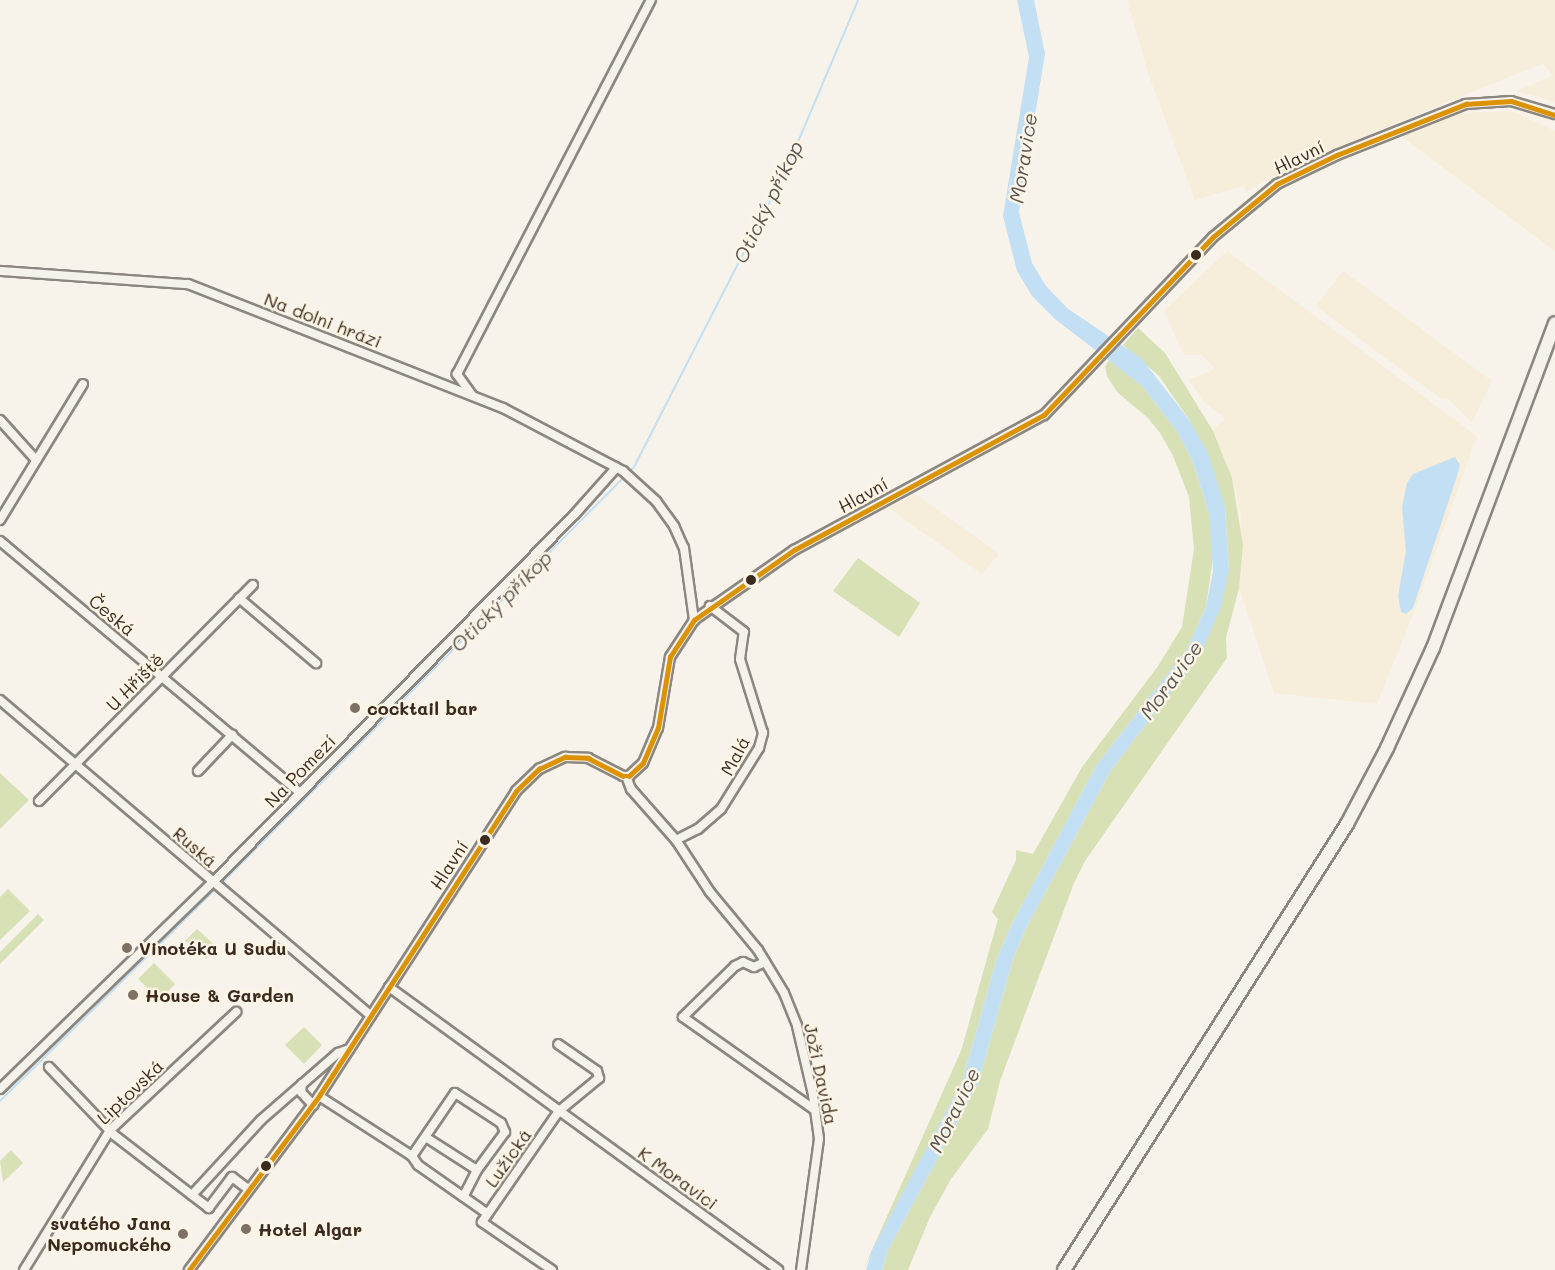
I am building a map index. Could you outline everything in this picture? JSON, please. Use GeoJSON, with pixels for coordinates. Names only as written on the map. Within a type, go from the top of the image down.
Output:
{"type":"FeatureCollection","features":[{"type":"Feature","properties":{"kind":"main road"},"geometry":{"type":"LineString","coordinates":[[1064,1270],[1347,824],[1387,748],[1433,648],[1555,323]]}},
{"type":"Feature","properties":{"kind":"street"},"geometry":{"type":"LineString","coordinates":[[473,396],[457,374],[651,0]]}},
{"type":"Feature","properties":{"kind":"street","name":"Hlavní"},"geometry":{"type":"LineString","coordinates":[[189,1270],[313,1105],[504,807],[527,778],[550,762],[577,756],[595,760],[626,776],[641,766],[651,751],[670,657],[694,620],[710,606],[768,566],[866,510],[1020,431],[1059,403],[1244,208],[1302,170],[1466,104],[1511,101],[1554,114]]}},
{"type":"Feature","properties":{"kind":"street","name":"Na dolni hrázi"},"geometry":{"type":"LineString","coordinates":[[0,271],[188,284],[473,396],[619,469],[631,476],[665,512],[682,540],[694,620]]}},
{"type":"Feature","properties":{"kind":"street"},"geometry":{"type":"LineString","coordinates":[[0,520],[84,384]]}},
{"type":"Feature","properties":{"kind":"street"},"geometry":{"type":"LineString","coordinates":[[0,420],[36,460]]}},
{"type":"Feature","properties":{"kind":"street","name":"Na Pomezí"},"geometry":{"type":"LineString","coordinates":[[0,1089],[217,885],[300,793],[619,469]]}},
{"type":"Feature","properties":{"kind":"street","name":"Česká"},"geometry":{"type":"LineString","coordinates":[[0,541],[300,793]]}},
{"type":"Feature","properties":{"kind":"street","name":"U Hřiště"},"geometry":{"type":"LineString","coordinates":[[39,801],[253,585]]}},
{"type":"Feature","properties":{"kind":"street"},"geometry":{"type":"LineString","coordinates":[[239,598],[316,663]]}},
{"type":"Feature","properties":{"kind":"street","name":"Malá"},"geometry":{"type":"LineString","coordinates":[[676,840],[704,825],[721,809],[759,747],[763,733],[740,660],[744,632],[710,606]]}},
{"type":"Feature","properties":{"kind":"street","name":"Ruská"},"geometry":{"type":"LineString","coordinates":[[0,700],[371,1016]]}},
{"type":"Feature","properties":{"kind":"street"},"geometry":{"type":"LineString","coordinates":[[198,771],[232,735]]}},
{"type":"Feature","properties":{"kind":"street","name":"Joži Davida"},"geometry":{"type":"LineString","coordinates":[[626,776],[631,789],[676,840],[710,892],[765,962],[784,993],[797,1026],[819,1139],[801,1270]]}},
{"type":"Feature","properties":{"kind":"street"},"geometry":{"type":"LineString","coordinates":[[765,962],[754,967],[743,962],[735,966],[683,1017],[815,1110]]}},
{"type":"Feature","properties":{"kind":"street"},"geometry":{"type":"LineString","coordinates":[[389,987],[559,1111],[599,1077],[558,1044]]}},
{"type":"Feature","properties":{"kind":"street","name":"Liptovská"},"geometry":{"type":"LineString","coordinates":[[24,1270],[110,1130],[236,1012]]}},
{"type":"Feature","properties":{"kind":"street","name":"Hlavní"},"geometry":{"type":"LineString","coordinates":[[192,1195],[251,1131],[306,1080],[340,1052],[349,1049]]}},
{"type":"Feature","properties":{"kind":"street"},"geometry":{"type":"LineString","coordinates":[[50,1067],[110,1130],[209,1208],[232,1177],[248,1189]]}},
{"type":"Feature","properties":{"kind":"street"},"geometry":{"type":"LineString","coordinates":[[313,1105],[301,1092],[306,1080],[318,1076],[328,1082]]}},
{"type":"Feature","properties":{"kind":"street"},"geometry":{"type":"LineString","coordinates":[[411,1156],[427,1138],[455,1094],[501,1123],[505,1132],[477,1170],[463,1197]]}},
{"type":"Feature","properties":{"kind":"street"},"geometry":{"type":"LineString","coordinates":[[319,1096],[411,1156],[488,1214]]}},
{"type":"Feature","properties":{"kind":"street","name":"Lužická"},"geometry":{"type":"LineString","coordinates":[[552,1270],[482,1222],[559,1111]]}},
{"type":"Feature","properties":{"kind":"street","name":"K Moravici"},"geometry":{"type":"LineString","coordinates":[[559,1111],[778,1270]]}},
{"type":"Feature","properties":{"kind":"street"},"geometry":{"type":"LineString","coordinates":[[427,1138],[477,1170]]}},
{"type":"Feature","properties":{"kind":"shaded area"},"geometry":{"type":"Polygon","coordinates":[[[1127,0],[1555,0],[1555,102],[1516,91],[1553,76],[1543,63],[1296,164],[1246,192],[1243,186],[1195,200],[1149,76],[1127,0]]]}},
{"type":"Feature","properties":{"kind":"shaded area"},"geometry":{"type":"Polygon","coordinates":[[[1511,111],[1555,131],[1555,251],[1402,137],[1461,113],[1511,111]]]}},
{"type":"Feature","properties":{"kind":"shaded area"},"geometry":{"type":"Polygon","coordinates":[[[1227,251],[1477,436],[1414,612],[1377,704],[1274,693],[1239,588],[1241,515],[1232,478],[1213,431],[1225,418],[1205,403],[1189,380],[1215,369],[1202,355],[1184,355],[1164,311],[1227,251]]]}},
{"type":"Feature","properties":{"kind":"shaded area"},"geometry":{"type":"Polygon","coordinates":[[[1343,271],[1492,381],[1472,422],[1447,398],[1440,398],[1316,306],[1343,271]]]}},
{"type":"Feature","properties":{"kind":"shaded area"},"geometry":{"type":"Polygon","coordinates":[[[916,494],[999,554],[982,574],[888,508],[916,494]]]}},
{"type":"Feature","properties":{"kind":"green space"},"geometry":{"type":"Polygon","coordinates":[[[1138,328],[1165,353],[1213,431],[1232,478],[1243,545],[1239,588],[1226,638],[1227,658],[1085,861],[1074,883],[1000,1081],[988,1129],[951,1179],[930,1217],[908,1270],[882,1270],[888,1250],[978,1084],[1013,959],[1026,928],[1111,770],[1202,651],[1229,570],[1225,507],[1190,421],[1159,376],[1123,345],[1138,328]]]}},
{"type":"Feature","properties":{"kind":"green space"},"geometry":{"type":"Polygon","coordinates":[[[1109,360],[1142,386],[1176,430],[1192,460],[1209,513],[1214,551],[1206,607],[1187,649],[1096,766],[1011,926],[997,958],[962,1082],[863,1270],[961,1051],[998,919],[992,912],[1016,860],[1016,850],[1033,854],[1082,767],[1158,666],[1182,627],[1194,549],[1189,497],[1173,456],[1160,433],[1148,418],[1117,392],[1107,376],[1105,367],[1109,360]]]}},
{"type":"Feature","properties":{"kind":"green space"},"geometry":{"type":"Polygon","coordinates":[[[858,558],[920,603],[899,637],[833,591],[858,558]]]}},
{"type":"Feature","properties":{"kind":"green space"},"geometry":{"type":"Polygon","coordinates":[[[0,773],[29,800],[0,829],[0,773]]]}},
{"type":"Feature","properties":{"kind":"green space"},"geometry":{"type":"Polygon","coordinates":[[[8,889],[30,911],[0,940],[0,897],[8,889]]]}},
{"type":"Feature","properties":{"kind":"green space"},"geometry":{"type":"Polygon","coordinates":[[[38,914],[44,920],[0,964],[0,952],[38,914]]]}},
{"type":"Feature","properties":{"kind":"green space"},"geometry":{"type":"Polygon","coordinates":[[[197,929],[217,947],[206,959],[185,941],[197,929]]]}},
{"type":"Feature","properties":{"kind":"green space"},"geometry":{"type":"Polygon","coordinates":[[[154,963],[175,984],[160,1000],[138,979],[154,963]]]}},
{"type":"Feature","properties":{"kind":"green space"},"geometry":{"type":"Polygon","coordinates":[[[304,1027],[322,1045],[304,1064],[285,1045],[304,1027]]]}},
{"type":"Feature","properties":{"kind":"green space"},"geometry":{"type":"Polygon","coordinates":[[[11,1150],[23,1163],[3,1182],[0,1161],[11,1150]]]}},
{"type":"Feature","properties":{"kind":"water","name":"Moravice"},"geometry":{"type":"Polygon","coordinates":[[[1017,0],[1034,0],[1045,54],[1019,212],[1032,263],[1046,286],[1067,308],[1142,359],[1190,421],[1208,453],[1225,507],[1229,570],[1221,607],[1202,651],[1111,770],[1026,928],[1013,959],[978,1084],[888,1250],[882,1270],[866,1270],[873,1248],[962,1082],[997,958],[1011,926],[1096,766],[1187,649],[1206,607],[1213,571],[1209,513],[1192,460],[1176,430],[1142,386],[1055,319],[1032,296],[1017,271],[1003,216],[1029,57],[1017,0]]]}},
{"type":"Feature","properties":{"kind":"water"},"geometry":{"type":"Polygon","coordinates":[[[1455,457],[1460,465],[1456,479],[1413,608],[1406,614],[1401,612],[1398,596],[1406,551],[1402,507],[1407,483],[1413,474],[1455,457]]]}},
{"type":"Feature","properties":{"kind":"waterway","name":"Otický příkop"},"geometry":{"type":"LineString","coordinates":[[220,885],[634,467],[786,170],[858,0]]}},
{"type":"Feature","properties":{"kind":"waterway","name":"Otický příkop"},"geometry":{"type":"LineString","coordinates":[[0,1101],[216,889]]}},
{"type":"Feature","properties":{"kind":"transit line"},"geometry":{"type":"LineString","coordinates":[[189,1270],[319,1096],[516,791],[539,769],[565,757],[588,758],[623,776],[629,776],[643,763],[658,728],[670,657],[694,620],[794,550],[1044,415],[1213,237],[1277,184],[1337,155],[1466,104],[1511,101],[1555,115]]}},
{"type":"Feature","properties":{"kind":"place","name":"cocktail bar"},"geometry":{"type":"Point","coordinates":[355,708]}},
{"type":"Feature","properties":{"kind":"place","name":"Vinotéka U Sudu"},"geometry":{"type":"Point","coordinates":[127,948]}},
{"type":"Feature","properties":{"kind":"place","name":"House & Garden"},"geometry":{"type":"Point","coordinates":[133,995]}},
{"type":"Feature","properties":{"kind":"place","name":"Hotel Algar"},"geometry":{"type":"Point","coordinates":[246,1229]}},
{"type":"Feature","properties":{"kind":"place","name":"svatého Jana Nepomuckého"},"geometry":{"type":"Point","coordinates":[183,1234]}}]}
